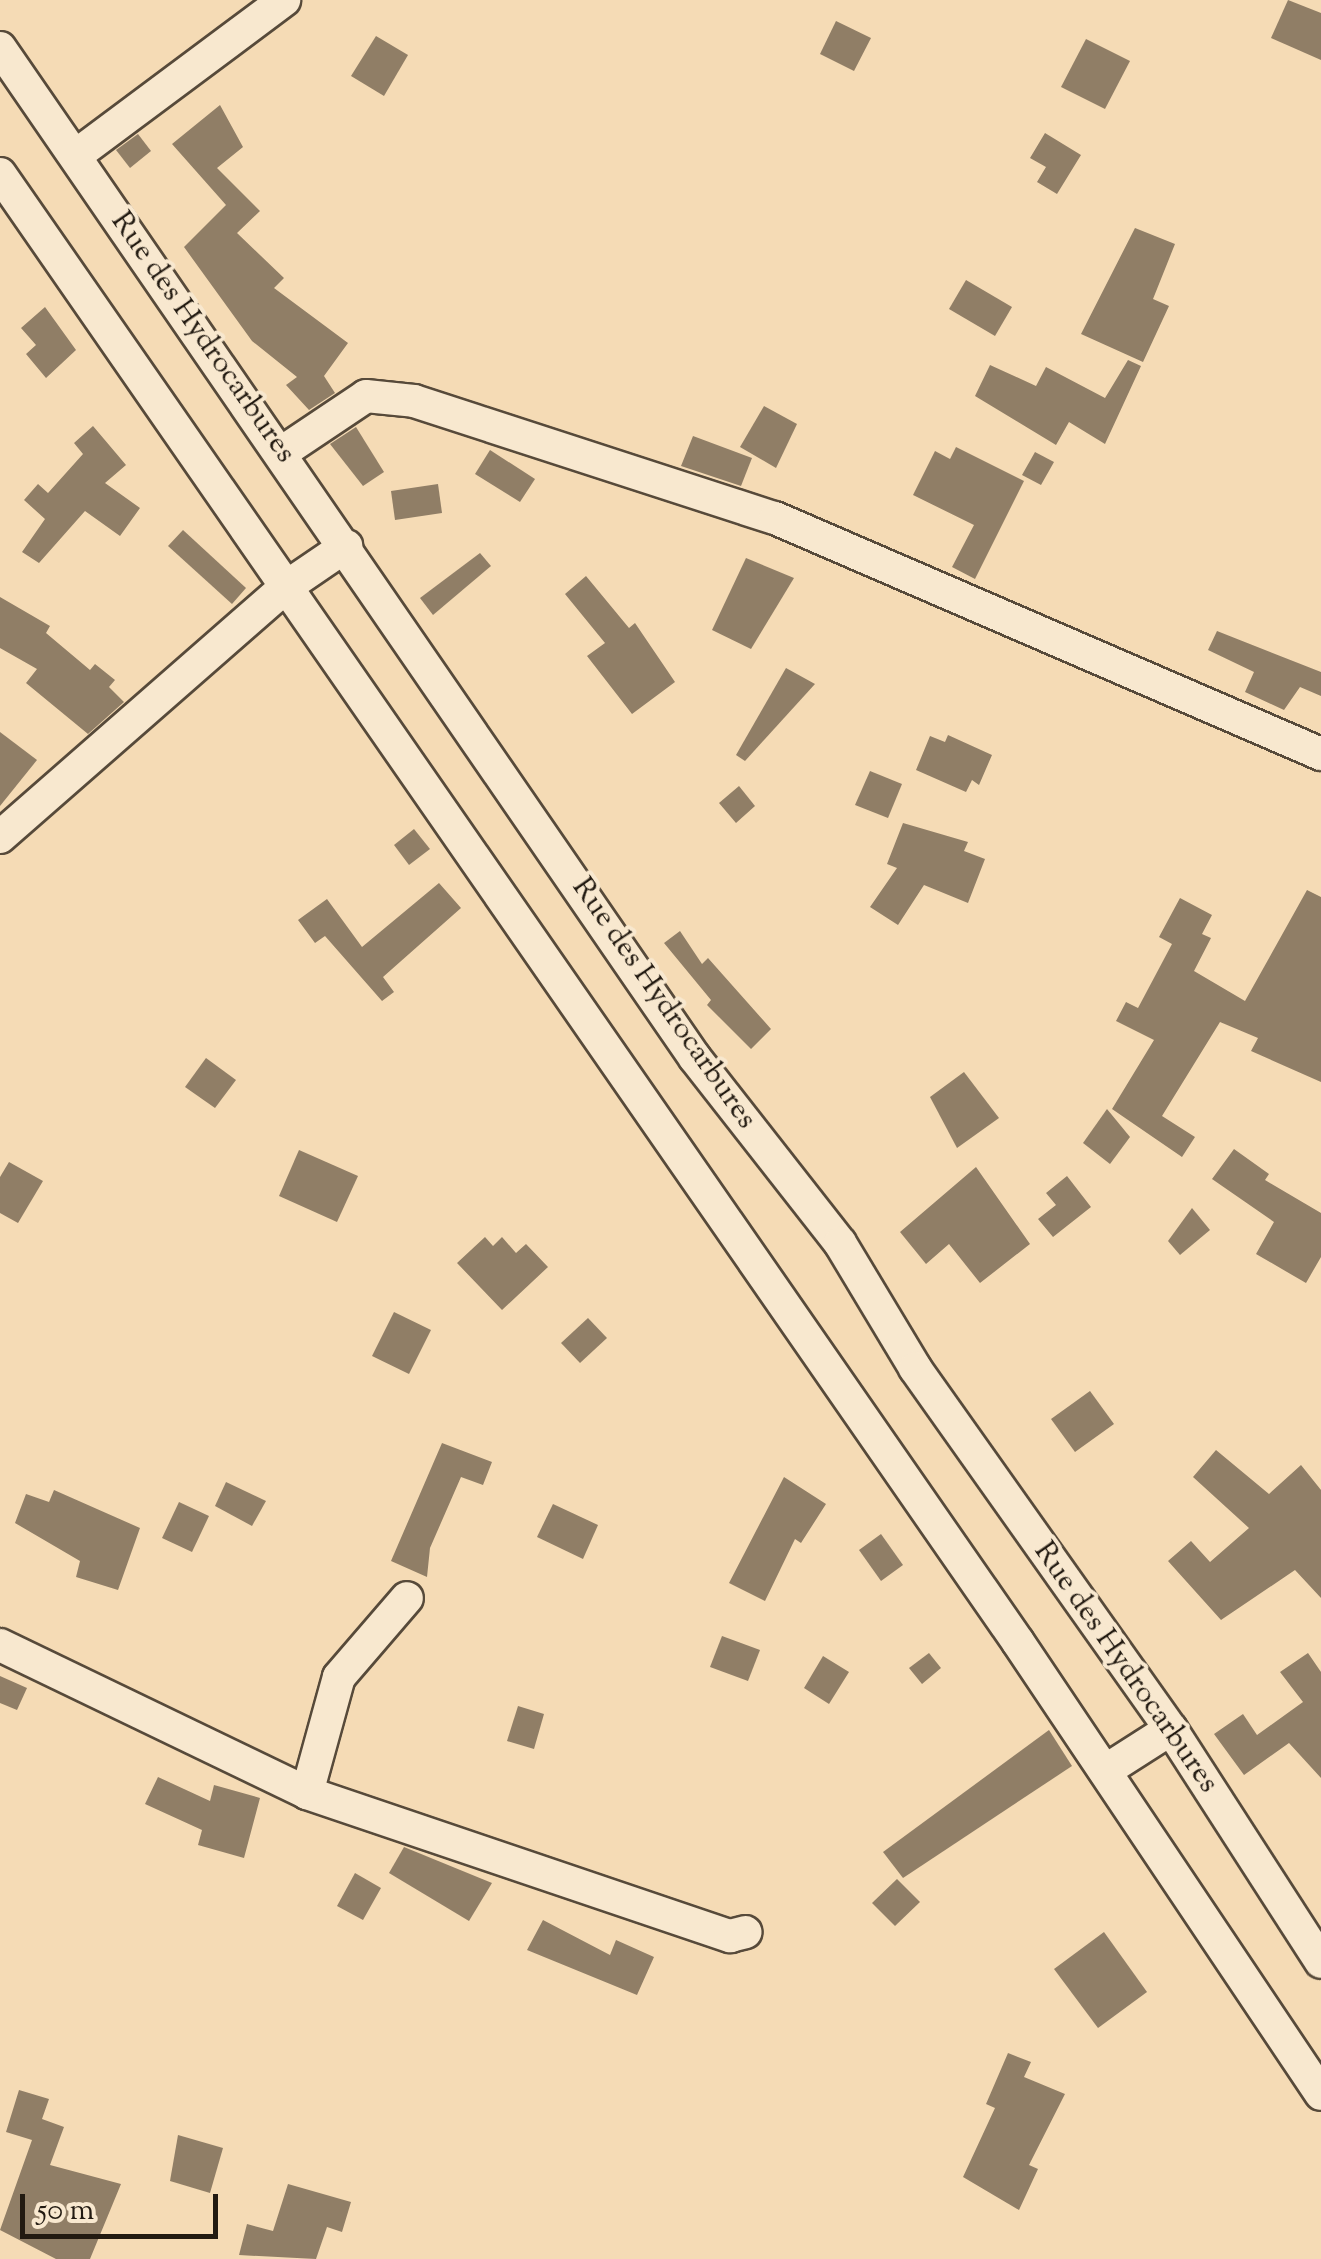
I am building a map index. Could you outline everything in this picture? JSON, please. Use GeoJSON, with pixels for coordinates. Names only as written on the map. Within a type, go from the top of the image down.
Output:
{"type":"FeatureCollection","features":[{"type":"Feature","properties":{"kind":"street"},"geometry":{"type":"LineString","coordinates":[[75,156],[284,0]]}},
{"type":"Feature","properties":{"kind":"street","name":"Rue des Hydrocarbures"},"geometry":{"type":"LineString","coordinates":[[0,48],[695,1058],[840,1244],[915,1368],[1172,1729],[1319,1956]]}},
{"type":"Feature","properties":{"kind":"street"},"geometry":{"type":"LineString","coordinates":[[0,174],[1104,1771],[1321,2094]]}},
{"type":"Feature","properties":{"kind":"street"},"geometry":{"type":"LineString","coordinates":[[281,453],[366,396],[414,401],[776,518],[1321,754]]}},
{"type":"Feature","properties":{"kind":"street"},"geometry":{"type":"LineString","coordinates":[[0,837],[286,587],[346,546]]}},
{"type":"Feature","properties":{"kind":"street"},"geometry":{"type":"LineString","coordinates":[[306,1793],[339,1678],[407,1598]]}},
{"type":"Feature","properties":{"kind":"street"},"geometry":{"type":"LineString","coordinates":[[0,1645],[306,1793],[730,1936],[746,1932]]}},
{"type":"Feature","properties":{"kind":"street"},"geometry":{"type":"LineString","coordinates":[[1104,1771],[1172,1729]]}},
{"type":"Feature","properties":{"kind":"building"},"geometry":{"type":"Polygon","coordinates":[[[1288,0],[1321,13],[1321,60],[1271,38],[1288,0]]]}},
{"type":"Feature","properties":{"kind":"building"},"geometry":{"type":"Polygon","coordinates":[[[836,21],[871,38],[854,71],[820,54],[836,21]]]}},
{"type":"Feature","properties":{"kind":"building"},"geometry":{"type":"Polygon","coordinates":[[[376,36],[408,55],[384,96],[351,76],[376,36]]]}},
{"type":"Feature","properties":{"kind":"building"},"geometry":{"type":"Polygon","coordinates":[[[1086,39],[1130,61],[1105,109],[1061,87],[1086,39]]]}},
{"type":"Feature","properties":{"kind":"building"},"geometry":{"type":"Polygon","coordinates":[[[220,105],[243,147],[217,168],[260,211],[237,233],[284,278],[274,288],[348,343],[324,376],[335,393],[309,410],[286,385],[297,377],[252,341],[184,247],[226,205],[172,144],[220,105]]]}},
{"type":"Feature","properties":{"kind":"building"},"geometry":{"type":"Polygon","coordinates":[[[1045,133],[1081,155],[1057,194],[1037,182],[1046,167],[1030,158],[1045,133]]]}},
{"type":"Feature","properties":{"kind":"building"},"geometry":{"type":"Polygon","coordinates":[[[138,134],[151,151],[130,168],[116,150],[138,134]]]}},
{"type":"Feature","properties":{"kind":"building"},"geometry":{"type":"Polygon","coordinates":[[[1135,228],[1175,244],[1153,299],[1169,306],[1143,362],[1081,334],[1135,228]]]}},
{"type":"Feature","properties":{"kind":"building"},"geometry":{"type":"Polygon","coordinates":[[[966,280],[1012,307],[995,336],[949,309],[966,280]]]}},
{"type":"Feature","properties":{"kind":"building"},"geometry":{"type":"Polygon","coordinates":[[[45,307],[76,350],[46,378],[26,354],[36,345],[21,328],[45,307]]]}},
{"type":"Feature","properties":{"kind":"building"},"geometry":{"type":"Polygon","coordinates":[[[1128,360],[1141,366],[1105,444],[1069,422],[1056,445],[975,396],[990,365],[1036,386],[1046,367],[1105,398],[1128,360]]]}},
{"type":"Feature","properties":{"kind":"building"},"geometry":{"type":"Polygon","coordinates":[[[764,406],[797,424],[776,468],[740,447],[764,406]]]}},
{"type":"Feature","properties":{"kind":"building"},"geometry":{"type":"Polygon","coordinates":[[[93,426],[126,465],[105,483],[140,508],[120,536],[85,511],[39,563],[22,552],[45,519],[24,500],[38,484],[48,493],[83,454],[74,443],[93,426]]]}},
{"type":"Feature","properties":{"kind":"building"},"geometry":{"type":"Polygon","coordinates":[[[356,427],[384,472],[363,486],[330,444],[356,427]]]}},
{"type":"Feature","properties":{"kind":"building"},"geometry":{"type":"Polygon","coordinates":[[[693,436],[752,458],[741,486],[681,466],[693,436]]]}},
{"type":"Feature","properties":{"kind":"building"},"geometry":{"type":"Polygon","coordinates":[[[956,447],[1024,481],[975,579],[952,567],[974,525],[913,495],[935,451],[950,459],[956,447]]]}},
{"type":"Feature","properties":{"kind":"building"},"geometry":{"type":"Polygon","coordinates":[[[490,450],[535,479],[520,502],[475,474],[490,450]]]}},
{"type":"Feature","properties":{"kind":"building"},"geometry":{"type":"Polygon","coordinates":[[[1035,452],[1054,462],[1041,485],[1022,475],[1035,452]]]}},
{"type":"Feature","properties":{"kind":"building"},"geometry":{"type":"Polygon","coordinates":[[[438,484],[442,513],[395,520],[391,491],[438,484]]]}},
{"type":"Feature","properties":{"kind":"building"},"geometry":{"type":"Polygon","coordinates":[[[183,530],[246,588],[232,604],[168,546],[183,530]]]}},
{"type":"Feature","properties":{"kind":"building"},"geometry":{"type":"Polygon","coordinates":[[[480,553],[491,566],[433,615],[420,598],[480,553]]]}},
{"type":"Feature","properties":{"kind":"building"},"geometry":{"type":"Polygon","coordinates":[[[746,558],[794,578],[751,649],[712,630],[746,558]]]}},
{"type":"Feature","properties":{"kind":"building"},"geometry":{"type":"Polygon","coordinates":[[[586,576],[629,628],[635,623],[675,682],[632,714],[587,656],[605,643],[565,594],[586,576]]]}},
{"type":"Feature","properties":{"kind":"building"},"geometry":{"type":"Polygon","coordinates":[[[0,597],[50,626],[46,633],[90,670],[95,664],[115,680],[109,687],[124,702],[88,734],[26,683],[37,669],[0,648],[0,597]]]}},
{"type":"Feature","properties":{"kind":"building"},"geometry":{"type":"Polygon","coordinates":[[[1217,631],[1321,672],[1321,696],[1300,687],[1284,710],[1245,692],[1254,672],[1208,650],[1217,631]]]}},
{"type":"Feature","properties":{"kind":"building"},"geometry":{"type":"Polygon","coordinates":[[[786,668],[815,684],[745,761],[736,755],[786,668]]]}},
{"type":"Feature","properties":{"kind":"building"},"geometry":{"type":"Polygon","coordinates":[[[0,732],[37,760],[0,806],[0,732]]]}},
{"type":"Feature","properties":{"kind":"building"},"geometry":{"type":"Polygon","coordinates":[[[948,735],[992,755],[979,785],[972,780],[966,792],[916,770],[930,736],[945,742],[948,735]]]}},
{"type":"Feature","properties":{"kind":"building"},"geometry":{"type":"Polygon","coordinates":[[[870,771],[902,784],[888,818],[855,805],[870,771]]]}},
{"type":"Feature","properties":{"kind":"building"},"geometry":{"type":"Polygon","coordinates":[[[739,786],[755,806],[736,823],[719,803],[739,786]]]}},
{"type":"Feature","properties":{"kind":"building"},"geometry":{"type":"Polygon","coordinates":[[[903,823],[968,842],[964,851],[985,859],[968,903],[924,885],[898,925],[870,907],[897,868],[887,864],[903,823]]]}},
{"type":"Feature","properties":{"kind":"building"},"geometry":{"type":"Polygon","coordinates":[[[414,829],[430,849],[409,865],[394,845],[414,829]]]}},
{"type":"Feature","properties":{"kind":"building"},"geometry":{"type":"Polygon","coordinates":[[[439,883],[461,908],[383,977],[394,992],[382,1001],[325,936],[315,943],[298,920],[327,899],[362,947],[439,883]]]}},
{"type":"Feature","properties":{"kind":"building"},"geometry":{"type":"Polygon","coordinates":[[[1307,890],[1321,897],[1321,1082],[1251,1051],[1258,1038],[1220,1022],[1162,1116],[1195,1137],[1182,1157],[1112,1109],[1154,1040],[1116,1021],[1126,1002],[1138,1008],[1172,944],[1159,937],[1180,898],[1212,915],[1202,934],[1211,938],[1194,971],[1245,1001],[1307,890]]]}},
{"type":"Feature","properties":{"kind":"building"},"geometry":{"type":"Polygon","coordinates":[[[680,931],[702,964],[708,958],[771,1029],[751,1049],[707,1005],[711,1000],[664,943],[680,931]]]}},
{"type":"Feature","properties":{"kind":"building"},"geometry":{"type":"Polygon","coordinates":[[[206,1058],[236,1080],[215,1108],[185,1087],[206,1058]]]}},
{"type":"Feature","properties":{"kind":"building"},"geometry":{"type":"Polygon","coordinates":[[[964,1072],[999,1118],[957,1148],[930,1097],[964,1072]]]}},
{"type":"Feature","properties":{"kind":"building"},"geometry":{"type":"Polygon","coordinates":[[[1107,1109],[1130,1137],[1110,1164],[1083,1143],[1107,1109]]]}},
{"type":"Feature","properties":{"kind":"building"},"geometry":{"type":"Polygon","coordinates":[[[1234,1149],[1269,1174],[1265,1180],[1321,1213],[1321,1257],[1306,1283],[1256,1254],[1274,1222],[1212,1179],[1234,1149]]]}},
{"type":"Feature","properties":{"kind":"building"},"geometry":{"type":"Polygon","coordinates":[[[299,1150],[358,1176],[337,1222],[279,1196],[299,1150]]]}},
{"type":"Feature","properties":{"kind":"building"},"geometry":{"type":"Polygon","coordinates":[[[9,1162],[43,1181],[18,1223],[0,1213],[0,1177],[9,1162]]]}},
{"type":"Feature","properties":{"kind":"building"},"geometry":{"type":"Polygon","coordinates":[[[976,1167],[1030,1244],[980,1283],[949,1244],[926,1264],[900,1232],[976,1167]]]}},
{"type":"Feature","properties":{"kind":"building"},"geometry":{"type":"Polygon","coordinates":[[[1067,1176],[1091,1207],[1053,1237],[1038,1219],[1056,1205],[1046,1193],[1067,1176]]]}},
{"type":"Feature","properties":{"kind":"building"},"geometry":{"type":"Polygon","coordinates":[[[1192,1208],[1210,1230],[1180,1255],[1168,1241],[1192,1208]]]}},
{"type":"Feature","properties":{"kind":"building"},"geometry":{"type":"Polygon","coordinates":[[[485,1237],[493,1246],[502,1237],[516,1253],[526,1244],[548,1267],[502,1310],[457,1263],[485,1237]]]}},
{"type":"Feature","properties":{"kind":"building"},"geometry":{"type":"Polygon","coordinates":[[[394,1312],[431,1330],[409,1374],[372,1356],[394,1312]]]}},
{"type":"Feature","properties":{"kind":"building"},"geometry":{"type":"Polygon","coordinates":[[[588,1318],[607,1338],[580,1363],[561,1343],[588,1318]]]}},
{"type":"Feature","properties":{"kind":"building"},"geometry":{"type":"Polygon","coordinates":[[[1090,1391],[1114,1424],[1075,1452],[1051,1419],[1090,1391]]]}},
{"type":"Feature","properties":{"kind":"building"},"geometry":{"type":"Polygon","coordinates":[[[442,1443],[492,1462],[483,1485],[461,1477],[430,1548],[427,1577],[391,1561],[442,1443]]]}},
{"type":"Feature","properties":{"kind":"building"},"geometry":{"type":"Polygon","coordinates":[[[1216,1450],[1269,1494],[1301,1465],[1321,1490],[1321,1598],[1295,1570],[1221,1620],[1168,1561],[1191,1541],[1210,1562],[1249,1528],[1193,1477],[1216,1450]]]}},
{"type":"Feature","properties":{"kind":"building"},"geometry":{"type":"Polygon","coordinates":[[[784,1477],[826,1504],[801,1543],[795,1539],[765,1601],[729,1583],[784,1477]]]}},
{"type":"Feature","properties":{"kind":"building"},"geometry":{"type":"Polygon","coordinates":[[[226,1482],[266,1501],[252,1526],[215,1506],[226,1482]]]}},
{"type":"Feature","properties":{"kind":"building"},"geometry":{"type":"Polygon","coordinates":[[[54,1490],[140,1528],[118,1590],[76,1577],[80,1561],[15,1523],[26,1494],[49,1502],[54,1490]]]}},
{"type":"Feature","properties":{"kind":"building"},"geometry":{"type":"Polygon","coordinates":[[[179,1502],[209,1516],[192,1552],[162,1538],[179,1502]]]}},
{"type":"Feature","properties":{"kind":"building"},"geometry":{"type":"Polygon","coordinates":[[[553,1504],[598,1525],[583,1559],[537,1537],[553,1504]]]}},
{"type":"Feature","properties":{"kind":"building"},"geometry":{"type":"Polygon","coordinates":[[[881,1534],[903,1565],[881,1581],[859,1550],[881,1534]]]}},
{"type":"Feature","properties":{"kind":"building"},"geometry":{"type":"Polygon","coordinates":[[[722,1636],[760,1650],[748,1681],[710,1667],[722,1636]]]}},
{"type":"Feature","properties":{"kind":"building"},"geometry":{"type":"Polygon","coordinates":[[[929,1653],[941,1668],[922,1684],[909,1668],[929,1653]]]}},
{"type":"Feature","properties":{"kind":"building"},"geometry":{"type":"Polygon","coordinates":[[[1308,1653],[1321,1672],[1321,1778],[1289,1743],[1244,1775],[1214,1734],[1243,1714],[1257,1735],[1303,1702],[1280,1672],[1308,1653]]]}},
{"type":"Feature","properties":{"kind":"building"},"geometry":{"type":"Polygon","coordinates":[[[823,1656],[849,1672],[829,1704],[804,1688],[823,1656]]]}},
{"type":"Feature","properties":{"kind":"building"},"geometry":{"type":"Polygon","coordinates":[[[0,1676],[27,1688],[17,1710],[0,1703],[0,1676]]]}},
{"type":"Feature","properties":{"kind":"building"},"geometry":{"type":"Polygon","coordinates":[[[518,1706],[544,1714],[534,1749],[507,1741],[518,1706]]]}},
{"type":"Feature","properties":{"kind":"building"},"geometry":{"type":"Polygon","coordinates":[[[1049,1730],[1072,1766],[903,1878],[883,1852],[1049,1730]]]}},
{"type":"Feature","properties":{"kind":"building"},"geometry":{"type":"Polygon","coordinates":[[[158,1777],[210,1801],[214,1785],[260,1798],[244,1858],[198,1845],[202,1830],[145,1804],[158,1777]]]}},
{"type":"Feature","properties":{"kind":"building"},"geometry":{"type":"Polygon","coordinates":[[[404,1847],[492,1883],[469,1921],[389,1873],[404,1847]]]}},
{"type":"Feature","properties":{"kind":"building"},"geometry":{"type":"Polygon","coordinates":[[[355,1873],[381,1888],[363,1920],[337,1906],[355,1873]]]}},
{"type":"Feature","properties":{"kind":"building"},"geometry":{"type":"Polygon","coordinates":[[[897,1879],[920,1902],[895,1926],[872,1903],[897,1879]]]}},
{"type":"Feature","properties":{"kind":"building"},"geometry":{"type":"Polygon","coordinates":[[[543,1920],[610,1955],[616,1940],[654,1957],[637,1995],[527,1950],[543,1920]]]}},
{"type":"Feature","properties":{"kind":"building"},"geometry":{"type":"Polygon","coordinates":[[[1104,1932],[1147,1992],[1098,2028],[1054,1969],[1104,1932]]]}},
{"type":"Feature","properties":{"kind":"building"},"geometry":{"type":"Polygon","coordinates":[[[1008,2053],[1031,2062],[1024,2077],[1065,2094],[1029,2165],[1038,2169],[1019,2210],[963,2177],[995,2108],[986,2104],[1008,2053]]]}},
{"type":"Feature","properties":{"kind":"building"},"geometry":{"type":"Polygon","coordinates":[[[19,2090],[49,2099],[42,2119],[64,2127],[50,2165],[121,2184],[90,2259],[56,2259],[0,2230],[32,2140],[6,2132],[19,2090]]]}},
{"type":"Feature","properties":{"kind":"building"},"geometry":{"type":"Polygon","coordinates":[[[178,2135],[223,2148],[210,2193],[170,2181],[178,2135]]]}},
{"type":"Feature","properties":{"kind":"building"},"geometry":{"type":"Polygon","coordinates":[[[288,2184],[351,2202],[342,2232],[327,2227],[316,2259],[239,2255],[247,2224],[273,2231],[288,2184]]]}}]}
